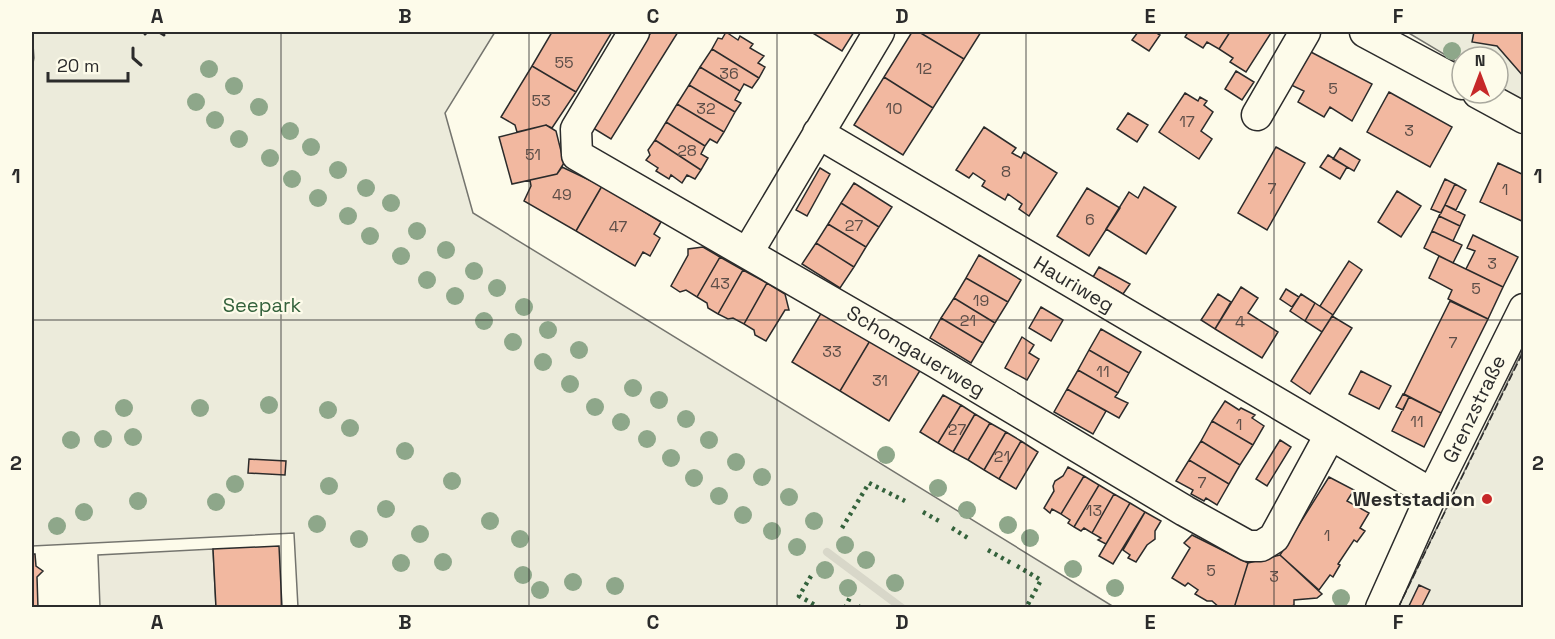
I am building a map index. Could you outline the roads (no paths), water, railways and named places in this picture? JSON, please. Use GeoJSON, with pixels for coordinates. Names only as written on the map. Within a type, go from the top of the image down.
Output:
{"type":"FeatureCollection","features":[{"type":"Feature","properties":{"kind":"street","name":"Schongauerweg"},"geometry":{"type":"LineString","coordinates":[[634,32],[576,129],[577,155],[748,252],[1185,511],[1248,546],[1261,546],[1274,538],[1330,435]]}},
{"type":"Feature","properties":{"kind":"street"},"geometry":{"type":"LineString","coordinates":[[748,252],[879,32]]}},
{"type":"Feature","properties":{"kind":"street"},"geometry":{"type":"LineString","coordinates":[[1257,115],[1305,32]]}},
{"type":"Feature","properties":{"kind":"street"},"geometry":{"type":"LineString","coordinates":[[1365,32],[1450,78]]}},
{"type":"Feature","properties":{"kind":"street"},"geometry":{"type":"LineString","coordinates":[[1500,105],[1524,118]]}},
{"type":"Feature","properties":{"kind":"street","name":"Hauriweg"},"geometry":{"type":"LineString","coordinates":[[818,133],[1432,494]]}},
{"type":"Feature","properties":{"kind":"street","name":"Grenzstraße"},"geometry":{"type":"LineString","coordinates":[[1381,608],[1432,494],[1524,309]]}},
{"type":"Feature","properties":{"kind":"waterway"},"geometry":{"type":"LineString","coordinates":[[827,552],[902,608]]}},
{"type":"Feature","properties":{"kind":"place","name":"Weststadion"},"geometry":{"type":"Point","coordinates":[1487,499]}},
{"type":"Feature","properties":{"kind":"park label","name":"Seepark"},"geometry":{"type":"Point","coordinates":[262,305]}}]}
